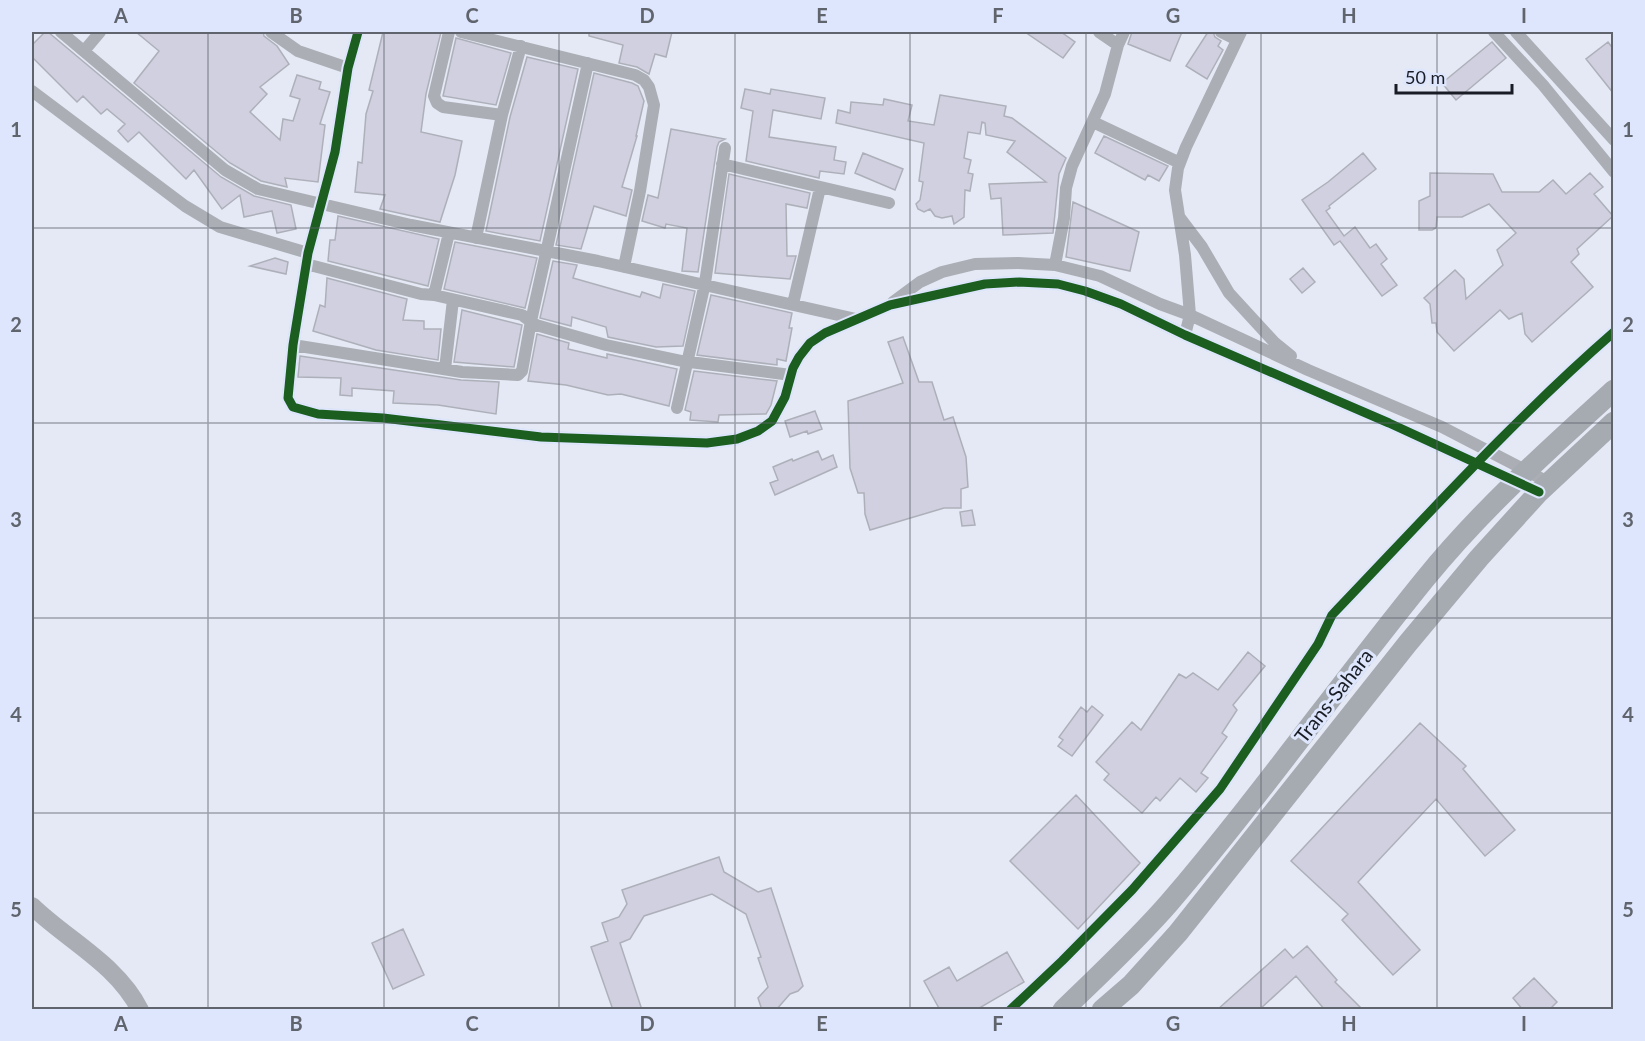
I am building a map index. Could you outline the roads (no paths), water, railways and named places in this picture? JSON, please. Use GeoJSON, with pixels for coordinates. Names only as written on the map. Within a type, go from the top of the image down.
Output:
{"type":"FeatureCollection","features":[{"type":"Feature","properties":{"kind":"highway","name":"Trans-Sahara"},"geometry":{"type":"LineString","coordinates":[[1063,1010],[1168,904],[1329,704],[1425,579],[1467,531],[1614,390]]}},
{"type":"Feature","properties":{"kind":"highway","name":"Trans-Sahara"},"geometry":{"type":"LineString","coordinates":[[1102,1010],[1131,985],[1178,933],[1408,643],[1479,558],[1544,487],[1614,422]]}},
{"type":"Feature","properties":{"kind":"main road"},"geometry":{"type":"LineString","coordinates":[[32,906],[118,978],[134,998],[140,1010]]}},
{"type":"Feature","properties":{"kind":"street"},"geometry":{"type":"LineString","coordinates":[[61,32],[225,170],[258,189],[449,233],[705,283],[835,316],[857,319]]}},
{"type":"Feature","properties":{"kind":"street"},"geometry":{"type":"LineString","coordinates":[[84,51],[100,32]]}},
{"type":"Feature","properties":{"kind":"street"},"geometry":{"type":"LineString","coordinates":[[271,32],[298,51],[348,68]]}},
{"type":"Feature","properties":{"kind":"street"},"geometry":{"type":"LineString","coordinates":[[358,32],[348,68],[335,152],[307,259],[293,345],[288,398],[290,403],[298,409],[318,414],[383,418],[541,437],[707,443],[737,439],[758,431],[772,421],[785,397],[799,357],[810,343],[825,333],[890,304],[920,282],[942,272],[975,264],[1018,263],[1055,266],[1100,276],[1308,370],[1442,427],[1487,451],[1522,476],[1544,487]]}},
{"type":"Feature","properties":{"kind":"street"},"geometry":{"type":"LineString","coordinates":[[449,32],[434,96],[437,103],[443,107],[502,115]]}},
{"type":"Feature","properties":{"kind":"street"},"geometry":{"type":"LineString","coordinates":[[461,32],[635,75],[644,80],[652,94],[654,105],[640,191],[624,267]]}},
{"type":"Feature","properties":{"kind":"street"},"geometry":{"type":"LineString","coordinates":[[1098,32],[1118,45]]}},
{"type":"Feature","properties":{"kind":"street"},"geometry":{"type":"LineString","coordinates":[[1055,266],[1064,218],[1066,188],[1072,166],[1105,94],[1118,45],[1124,32]]}},
{"type":"Feature","properties":{"kind":"street"},"geometry":{"type":"LineString","coordinates":[[1185,335],[1190,315],[1175,190],[1180,163],[1239,36],[1221,32]]}},
{"type":"Feature","properties":{"kind":"street"},"geometry":{"type":"LineString","coordinates":[[1494,32],[1543,86],[1614,172]]}},
{"type":"Feature","properties":{"kind":"street"},"geometry":{"type":"LineString","coordinates":[[1505,43],[1516,32],[1614,140]]}},
{"type":"Feature","properties":{"kind":"street"},"geometry":{"type":"LineString","coordinates":[[476,238],[502,115],[521,46]]}},
{"type":"Feature","properties":{"kind":"street"},"geometry":{"type":"LineString","coordinates":[[293,345],[445,369],[518,375],[522,371],[588,63]]}},
{"type":"Feature","properties":{"kind":"street"},"geometry":{"type":"LineString","coordinates":[[1543,86],[1553,72]]}},
{"type":"Feature","properties":{"kind":"street"},"geometry":{"type":"LineString","coordinates":[[32,91],[207,221],[307,259],[421,294],[434,294],[522,315],[536,325],[606,345],[689,362],[791,375]]}},
{"type":"Feature","properties":{"kind":"street"},"geometry":{"type":"LineString","coordinates":[[1093,122],[1180,163]]}},
{"type":"Feature","properties":{"kind":"street"},"geometry":{"type":"LineString","coordinates":[[677,408],[705,283],[725,148]]}},
{"type":"Feature","properties":{"kind":"street"},"geometry":{"type":"LineString","coordinates":[[722,164],[889,203]]}},
{"type":"Feature","properties":{"kind":"street"},"geometry":{"type":"LineString","coordinates":[[792,304],[820,188]]}},
{"type":"Feature","properties":{"kind":"street"},"geometry":{"type":"LineString","coordinates":[[1179,218],[1202,247],[1229,293],[1275,344],[1308,370]]}},
{"type":"Feature","properties":{"kind":"street"},"geometry":{"type":"LineString","coordinates":[[434,294],[449,233]]}},
{"type":"Feature","properties":{"kind":"street"},"geometry":{"type":"LineString","coordinates":[[890,304],[985,284],[1019,282],[1058,284],[1085,291],[1121,304],[1185,335],[1389,423],[1475,464],[1522,476]]}},
{"type":"Feature","properties":{"kind":"street"},"geometry":{"type":"LineString","coordinates":[[445,369],[453,300]]}},
{"type":"Feature","properties":{"kind":"street"},"geometry":{"type":"LineString","coordinates":[[1010,1010],[1132,890],[1220,789],[1318,644],[1332,615],[1487,451],[1578,363],[1614,332]]}}]}
